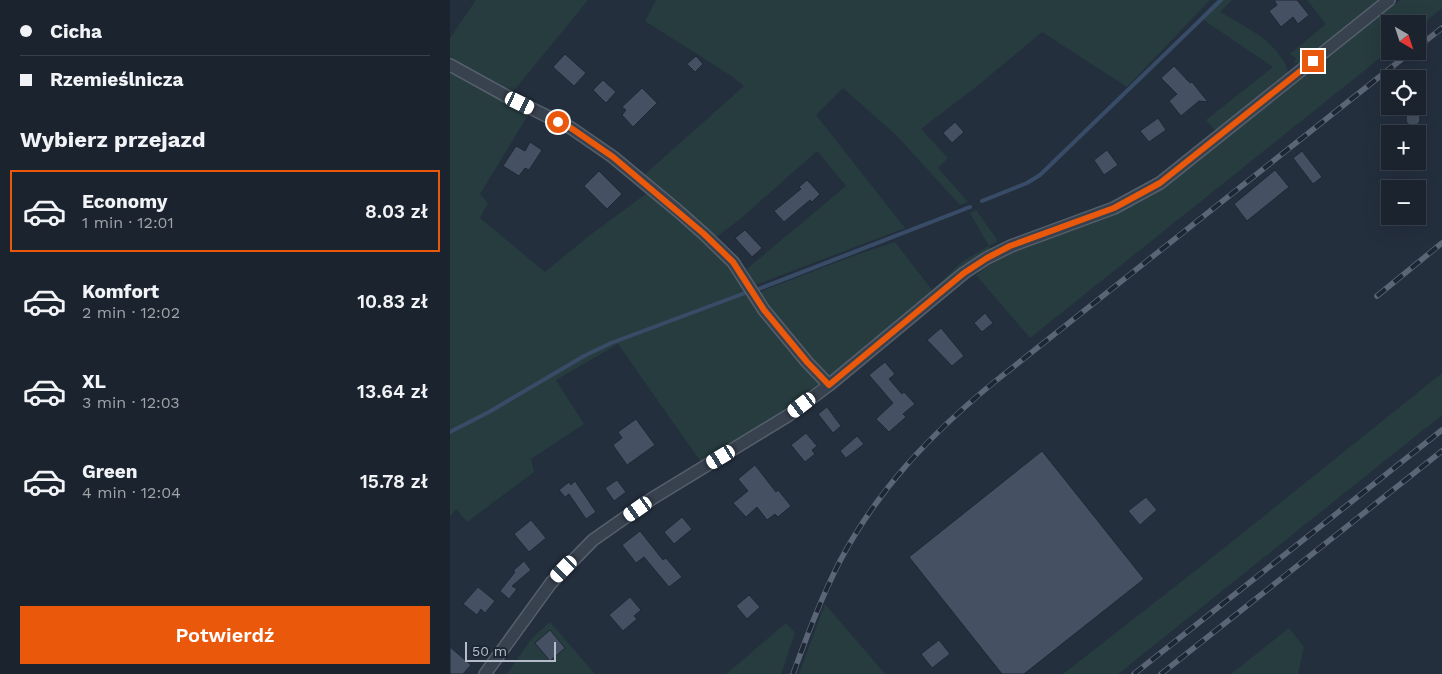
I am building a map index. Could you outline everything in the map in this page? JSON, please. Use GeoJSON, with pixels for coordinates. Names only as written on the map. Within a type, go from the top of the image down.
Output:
{"type":"FeatureCollection","features":[{"type":"Feature","properties":{"kind":"street"},"geometry":{"type":"LineString","coordinates":[[485,674],[551,583],[593,540],[653,498],[789,416],[964,273],[987,258],[1010,246],[1114,208],[1160,183],[1389,0]]}},
{"type":"Feature","properties":{"kind":"street"},"geometry":{"type":"LineString","coordinates":[[450,65],[508,97],[571,128],[613,157],[678,211],[733,262],[764,310],[807,362],[829,385]]}},
{"type":"Feature","properties":{"kind":"green space"},"geometry":{"type":"Polygon","coordinates":[[[476,0],[588,0],[512,93],[450,59],[450,38],[476,0]]]}},
{"type":"Feature","properties":{"kind":"green space"},"geometry":{"type":"Polygon","coordinates":[[[656,0],[1210,0],[1127,87],[1042,32],[976,87],[921,129],[948,158],[938,168],[968,202],[960,205],[897,136],[843,88],[816,115],[905,228],[753,286],[747,275],[748,268],[846,186],[817,151],[739,220],[715,238],[643,176],[744,86],[645,21],[656,0]]]}},
{"type":"Feature","properties":{"kind":"green space"},"geometry":{"type":"Polygon","coordinates":[[[1217,0],[1232,0],[1220,12],[1259,35],[1267,42],[1283,59],[1288,73],[1216,131],[1206,120],[1273,67],[1208,23],[1201,16],[1217,0]]]}},
{"type":"Feature","properties":{"kind":"green space"},"geometry":{"type":"Polygon","coordinates":[[[1307,0],[1381,0],[1302,63],[1295,63],[1293,62],[1297,59],[1290,54],[1326,24],[1307,0]]]}},
{"type":"Feature","properties":{"kind":"green space"},"geometry":{"type":"Polygon","coordinates":[[[1400,0],[1442,0],[1442,8],[1426,21],[1426,15],[1381,15],[1381,57],[1030,338],[976,275],[991,264],[1024,246],[1110,215],[1149,197],[1400,0]]]}},
{"type":"Feature","properties":{"kind":"green space"},"geometry":{"type":"Polygon","coordinates":[[[450,70],[528,115],[480,194],[488,203],[480,218],[545,272],[590,235],[650,191],[709,244],[819,383],[784,410],[701,462],[618,344],[556,380],[584,424],[531,459],[534,472],[467,522],[456,509],[450,517],[450,70]]]}},
{"type":"Feature","properties":{"kind":"green space"},"geometry":{"type":"Polygon","coordinates":[[[976,210],[996,238],[997,242],[989,246],[970,213],[976,210]]]}},
{"type":"Feature","properties":{"kind":"green space"},"geometry":{"type":"Polygon","coordinates":[[[895,242],[932,290],[963,261],[989,246],[992,250],[833,375],[825,374],[757,294],[856,255],[895,242]]]}},
{"type":"Feature","properties":{"kind":"green space"},"geometry":{"type":"Polygon","coordinates":[[[1442,373],[1442,415],[1118,674],[1063,674],[1209,560],[1442,373]]]}},
{"type":"Feature","properties":{"kind":"green space"},"geometry":{"type":"Polygon","coordinates":[[[825,604],[885,674],[799,674],[825,604]]]}},
{"type":"Feature","properties":{"kind":"green space"},"geometry":{"type":"Polygon","coordinates":[[[550,622],[595,674],[507,674],[532,638],[550,622]]]}},
{"type":"Feature","properties":{"kind":"green space"},"geometry":{"type":"Polygon","coordinates":[[[786,623],[795,633],[781,674],[726,674],[786,623]]]}},
{"type":"Feature","properties":{"kind":"green space"},"geometry":{"type":"Polygon","coordinates":[[[1289,628],[1304,647],[1298,674],[1231,674],[1289,628]]]}},
{"type":"Feature","properties":{"kind":"building"},"geometry":{"type":"Polygon","coordinates":[[[1274,0],[1297,0],[1309,15],[1298,24],[1293,17],[1281,27],[1269,11],[1277,5],[1274,0]]]}},
{"type":"Feature","properties":{"kind":"building"},"geometry":{"type":"Polygon","coordinates":[[[565,54],[586,73],[574,86],[553,67],[565,54]]]}},
{"type":"Feature","properties":{"kind":"building"},"geometry":{"type":"Polygon","coordinates":[[[696,56],[703,64],[695,72],[687,64],[696,56]]]}},
{"type":"Feature","properties":{"kind":"building"},"geometry":{"type":"Polygon","coordinates":[[[1174,66],[1190,83],[1192,82],[1208,102],[1199,101],[1181,116],[1169,101],[1177,94],[1161,78],[1174,66]]]}},
{"type":"Feature","properties":{"kind":"building"},"geometry":{"type":"Polygon","coordinates":[[[603,80],[616,92],[606,103],[593,90],[603,80]]]}},
{"type":"Feature","properties":{"kind":"building"},"geometry":{"type":"Polygon","coordinates":[[[642,88],[657,103],[633,127],[622,115],[626,110],[622,107],[642,88]]]}},
{"type":"Feature","properties":{"kind":"building"},"geometry":{"type":"Polygon","coordinates":[[[1407,115],[1420,116],[1420,122],[1417,125],[1409,125],[1406,122],[1407,115]]]}},
{"type":"Feature","properties":{"kind":"building"},"geometry":{"type":"Polygon","coordinates":[[[1158,118],[1166,130],[1149,142],[1140,131],[1158,118]]]}},
{"type":"Feature","properties":{"kind":"building"},"geometry":{"type":"Polygon","coordinates":[[[955,122],[964,132],[952,143],[943,133],[955,122]]]}},
{"type":"Feature","properties":{"kind":"building"},"geometry":{"type":"Polygon","coordinates":[[[530,142],[542,150],[529,170],[525,168],[519,176],[503,166],[516,146],[525,151],[530,142]]]}},
{"type":"Feature","properties":{"kind":"building"},"geometry":{"type":"Polygon","coordinates":[[[1107,150],[1118,165],[1104,175],[1094,160],[1107,150]]]}},
{"type":"Feature","properties":{"kind":"building"},"geometry":{"type":"Polygon","coordinates":[[[1302,151],[1322,177],[1313,184],[1293,158],[1302,151]]]}},
{"type":"Feature","properties":{"kind":"building"},"geometry":{"type":"Polygon","coordinates":[[[1275,170],[1289,187],[1247,221],[1234,204],[1275,170]]]}},
{"type":"Feature","properties":{"kind":"building"},"geometry":{"type":"Polygon","coordinates":[[[599,171],[622,194],[607,209],[584,186],[599,171]]]}},
{"type":"Feature","properties":{"kind":"building"},"geometry":{"type":"Polygon","coordinates":[[[807,180],[820,194],[784,222],[774,211],[801,189],[799,187],[807,180]]]}},
{"type":"Feature","properties":{"kind":"building"},"geometry":{"type":"Polygon","coordinates":[[[745,230],[762,248],[752,257],[735,238],[745,230]]]}},
{"type":"Feature","properties":{"kind":"building"},"geometry":{"type":"Polygon","coordinates":[[[985,313],[993,323],[982,332],[974,323],[985,313]]]}},
{"type":"Feature","properties":{"kind":"building"},"geometry":{"type":"Polygon","coordinates":[[[941,328],[964,356],[952,366],[927,340],[941,328]]]}},
{"type":"Feature","properties":{"kind":"building"},"geometry":{"type":"Polygon","coordinates":[[[885,362],[895,374],[889,379],[902,394],[904,392],[915,404],[903,414],[906,417],[889,432],[876,419],[893,403],[869,375],[885,362]]]}},
{"type":"Feature","properties":{"kind":"building"},"geometry":{"type":"Polygon","coordinates":[[[827,407],[841,426],[833,433],[818,414],[827,407]]]}},
{"type":"Feature","properties":{"kind":"building"},"geometry":{"type":"Polygon","coordinates":[[[636,419],[655,445],[627,465],[613,445],[622,438],[618,432],[636,419]]]}},
{"type":"Feature","properties":{"kind":"building"},"geometry":{"type":"Polygon","coordinates":[[[806,433],[817,446],[812,450],[815,454],[805,462],[791,445],[806,433]]]}},
{"type":"Feature","properties":{"kind":"building"},"geometry":{"type":"Polygon","coordinates":[[[857,436],[864,444],[846,458],[840,451],[857,436]]]}},
{"type":"Feature","properties":{"kind":"building"},"geometry":{"type":"Polygon","coordinates":[[[1042,451],[1144,579],[1024,674],[1002,674],[909,557],[1042,451]]]}},
{"type":"Feature","properties":{"kind":"building"},"geometry":{"type":"Polygon","coordinates":[[[755,465],[776,492],[778,490],[791,506],[778,517],[775,514],[767,520],[757,507],[746,517],[733,503],[748,491],[738,479],[755,465]]]}},
{"type":"Feature","properties":{"kind":"building"},"geometry":{"type":"Polygon","coordinates":[[[617,480],[626,492],[614,501],[605,488],[617,480]]]}},
{"type":"Feature","properties":{"kind":"building"},"geometry":{"type":"Polygon","coordinates":[[[575,481],[596,512],[586,519],[569,494],[565,497],[559,490],[569,482],[571,485],[575,481]]]}},
{"type":"Feature","properties":{"kind":"building"},"geometry":{"type":"Polygon","coordinates":[[[1146,497],[1157,510],[1140,525],[1128,511],[1146,497]]]}},
{"type":"Feature","properties":{"kind":"building"},"geometry":{"type":"Polygon","coordinates":[[[682,517],[692,529],[674,544],[664,532],[682,517]]]}},
{"type":"Feature","properties":{"kind":"building"},"geometry":{"type":"Polygon","coordinates":[[[531,520],[546,538],[529,552],[514,534],[531,520]]]}},
{"type":"Feature","properties":{"kind":"building"},"geometry":{"type":"Polygon","coordinates":[[[640,531],[663,560],[666,558],[682,577],[669,587],[644,557],[636,563],[622,545],[640,531]]]}},
{"type":"Feature","properties":{"kind":"building"},"geometry":{"type":"Polygon","coordinates":[[[524,561],[531,570],[512,586],[517,589],[509,599],[500,591],[515,572],[513,571],[524,561]]]}},
{"type":"Feature","properties":{"kind":"building"},"geometry":{"type":"Polygon","coordinates":[[[478,587],[495,601],[485,613],[481,609],[477,615],[463,604],[478,587]]]}},
{"type":"Feature","properties":{"kind":"building"},"geometry":{"type":"Polygon","coordinates":[[[749,595],[760,607],[747,619],[736,606],[749,595]]]}},
{"type":"Feature","properties":{"kind":"building"},"geometry":{"type":"Polygon","coordinates":[[[630,597],[641,610],[634,616],[637,619],[623,631],[609,615],[630,597]]]}},
{"type":"Feature","properties":{"kind":"building"},"geometry":{"type":"Polygon","coordinates":[[[550,630],[565,648],[550,661],[535,643],[550,630]]]}},
{"type":"Feature","properties":{"kind":"building"},"geometry":{"type":"Polygon","coordinates":[[[939,640],[950,654],[932,668],[921,654],[939,640]]]}},
{"type":"Feature","properties":{"kind":"building"},"geometry":{"type":"Polygon","coordinates":[[[450,647],[471,665],[463,674],[450,674],[450,647]]]}},
{"type":"Feature","properties":{"kind":"waterway"},"geometry":{"type":"LineString","coordinates":[[982,201],[1027,183],[1040,175],[1221,0]]}},
{"type":"Feature","properties":{"kind":"waterway"},"geometry":{"type":"LineString","coordinates":[[756,290],[970,207]]}},
{"type":"Feature","properties":{"kind":"waterway"},"geometry":{"type":"LineString","coordinates":[[450,432],[489,412],[584,356],[611,343],[745,293]]}},
{"type":"Feature","properties":{"kind":"railway"},"geometry":{"type":"LineString","coordinates":[[1426,41],[1442,28]]}},
{"type":"Feature","properties":{"kind":"railway"},"geometry":{"type":"LineString","coordinates":[[793,674],[827,589],[855,535],[888,487],[927,443],[993,383],[1401,60]]}},
{"type":"Feature","properties":{"kind":"railway"},"geometry":{"type":"LineString","coordinates":[[1377,296],[1442,243]]}},
{"type":"Feature","properties":{"kind":"railway"},"geometry":{"type":"LineString","coordinates":[[1134,674],[1442,430]]}},
{"type":"Feature","properties":{"kind":"railway"},"geometry":{"type":"LineString","coordinates":[[1161,674],[1442,451]]}},
{"type":"Feature","properties":{"kind":"route"},"geometry":{"type":"LineString","coordinates":[[558,122],[571,128],[613,157],[678,211],[733,262],[764,310],[807,362],[829,385],[964,273],[1010,246],[1114,208],[1160,183],[1313,61]]}}]}
